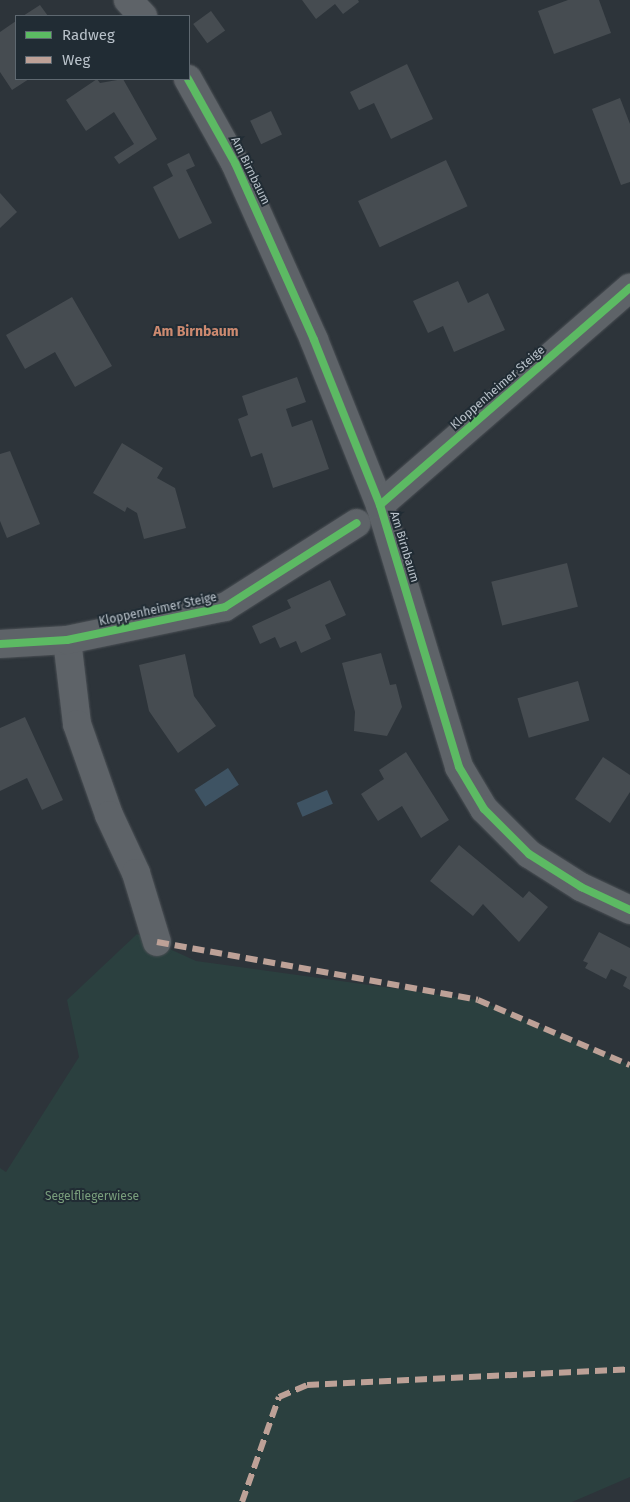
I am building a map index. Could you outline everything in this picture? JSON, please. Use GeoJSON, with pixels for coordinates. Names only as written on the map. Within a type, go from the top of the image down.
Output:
{"type":"FeatureCollection","features":[{"type":"Feature","properties":{"kind":"street"},"geometry":{"type":"LineString","coordinates":[[128,0],[142,15]]}},
{"type":"Feature","properties":{"kind":"street","name":"Am Birnbaum"},"geometry":{"type":"LineString","coordinates":[[189,80],[251,198],[380,505],[456,758],[484,809],[529,854],[582,887],[630,910]]}},
{"type":"Feature","properties":{"kind":"street","name":"Kloppenheimer Steige"},"geometry":{"type":"LineString","coordinates":[[380,505],[630,288]]}},
{"type":"Feature","properties":{"kind":"street","name":"Kloppenheimer Steige"},"geometry":{"type":"LineString","coordinates":[[0,644],[67,640],[225,607],[357,523]]}},
{"type":"Feature","properties":{"kind":"street"},"geometry":{"type":"LineString","coordinates":[[67,640],[77,724],[109,815],[136,873],[157,942]]}},
{"type":"Feature","properties":{"kind":"green space","name":"Segelfliegerwiese"},"geometry":{"type":"Polygon","coordinates":[[[137,934],[196,961],[478,1000],[630,1065],[630,1477],[572,1502],[0,1502],[0,1168],[6,1172],[79,1057],[67,1000],[137,934]]]}},
{"type":"Feature","properties":{"kind":"water"},"geometry":{"type":"Polygon","coordinates":[[[228,768],[239,785],[205,807],[194,790],[228,768]]]}},
{"type":"Feature","properties":{"kind":"water"},"geometry":{"type":"Polygon","coordinates":[[[327,790],[333,804],[302,817],[297,803],[327,790]]]}},
{"type":"Feature","properties":{"kind":"building"},"geometry":{"type":"Polygon","coordinates":[[[302,0],[358,0],[359,2],[343,14],[335,4],[316,19],[302,0]]]}},
{"type":"Feature","properties":{"kind":"building"},"geometry":{"type":"Polygon","coordinates":[[[568,0],[599,0],[611,33],[554,54],[538,11],[568,0]]]}},
{"type":"Feature","properties":{"kind":"building"},"geometry":{"type":"Polygon","coordinates":[[[40,5],[47,15],[25,15],[40,5]]]}},
{"type":"Feature","properties":{"kind":"building"},"geometry":{"type":"Polygon","coordinates":[[[211,11],[225,30],[207,43],[193,24],[211,11]]]}},
{"type":"Feature","properties":{"kind":"building"},"geometry":{"type":"Polygon","coordinates":[[[15,22],[15,80],[27,80],[12,90],[0,72],[0,32],[15,22]]]}},
{"type":"Feature","properties":{"kind":"building"},"geometry":{"type":"Polygon","coordinates":[[[407,64],[433,119],[391,139],[374,103],[359,110],[350,92],[407,64]]]}},
{"type":"Feature","properties":{"kind":"building"},"geometry":{"type":"Polygon","coordinates":[[[96,80],[100,83],[124,80],[157,139],[119,164],[114,157],[134,144],[114,112],[86,131],[66,100],[96,80]]]}},
{"type":"Feature","properties":{"kind":"building"},"geometry":{"type":"Polygon","coordinates":[[[620,98],[630,124],[630,182],[621,185],[592,109],[620,98]]]}},
{"type":"Feature","properties":{"kind":"building"},"geometry":{"type":"Polygon","coordinates":[[[271,111],[282,135],[261,144],[250,121],[271,111]]]}},
{"type":"Feature","properties":{"kind":"building"},"geometry":{"type":"Polygon","coordinates":[[[189,153],[195,166],[186,170],[212,223],[179,239],[153,187],[173,176],[167,164],[189,153]]]}},
{"type":"Feature","properties":{"kind":"building"},"geometry":{"type":"Polygon","coordinates":[[[446,160],[468,206],[380,247],[358,201],[446,160]]]}},
{"type":"Feature","properties":{"kind":"building"},"geometry":{"type":"Polygon","coordinates":[[[0,193],[17,212],[0,228],[0,193]]]}},
{"type":"Feature","properties":{"kind":"building"},"geometry":{"type":"Polygon","coordinates":[[[458,281],[468,303],[488,293],[505,330],[454,352],[443,326],[428,333],[413,301],[458,281]]]}},
{"type":"Feature","properties":{"kind":"building"},"geometry":{"type":"Polygon","coordinates":[[[72,297],[112,366],[75,387],[55,352],[25,369],[6,335],[72,297]]]}},
{"type":"Feature","properties":{"kind":"building"},"geometry":{"type":"Polygon","coordinates":[[[297,377],[306,402],[286,409],[292,427],[312,420],[329,469],[273,488],[262,453],[251,457],[238,419],[248,415],[242,396],[297,377]]]}},
{"type":"Feature","properties":{"kind":"building"},"geometry":{"type":"Polygon","coordinates":[[[122,443],[163,468],[157,478],[175,488],[186,528],[144,539],[137,513],[127,507],[125,512],[93,493],[122,443]]]}},
{"type":"Feature","properties":{"kind":"building"},"geometry":{"type":"Polygon","coordinates":[[[10,451],[40,524],[7,538],[0,521],[0,454],[10,451]]]}},
{"type":"Feature","properties":{"kind":"building"},"geometry":{"type":"Polygon","coordinates":[[[567,563],[578,607],[502,626],[491,582],[567,563]]]}},
{"type":"Feature","properties":{"kind":"building"},"geometry":{"type":"Polygon","coordinates":[[[330,580],[346,615],[325,625],[331,639],[301,653],[296,641],[280,648],[275,637],[260,644],[252,626],[291,608],[287,600],[330,580]]]}},
{"type":"Feature","properties":{"kind":"building"},"geometry":{"type":"Polygon","coordinates":[[[381,653],[390,685],[396,684],[402,707],[387,736],[354,731],[355,712],[342,663],[381,653]]]}},
{"type":"Feature","properties":{"kind":"building"},"geometry":{"type":"Polygon","coordinates":[[[185,654],[194,696],[216,726],[178,753],[149,711],[139,665],[185,654]]]}},
{"type":"Feature","properties":{"kind":"building"},"geometry":{"type":"Polygon","coordinates":[[[578,681],[589,720],[529,738],[517,698],[578,681]]]}},
{"type":"Feature","properties":{"kind":"building"},"geometry":{"type":"Polygon","coordinates":[[[25,717],[63,800],[42,810],[27,778],[0,791],[0,728],[25,717]]]}},
{"type":"Feature","properties":{"kind":"building"},"geometry":{"type":"Polygon","coordinates":[[[406,752],[449,820],[421,838],[402,806],[378,821],[361,794],[384,779],[379,770],[406,752]]]}},
{"type":"Feature","properties":{"kind":"building"},"geometry":{"type":"Polygon","coordinates":[[[603,757],[630,775],[630,792],[610,823],[575,799],[603,757]]]}},
{"type":"Feature","properties":{"kind":"building"},"geometry":{"type":"Polygon","coordinates":[[[459,845],[523,898],[529,891],[548,907],[519,942],[483,904],[473,916],[430,881],[459,845]]]}},
{"type":"Feature","properties":{"kind":"building"},"geometry":{"type":"Polygon","coordinates":[[[599,932],[630,948],[630,990],[623,986],[627,977],[611,969],[606,979],[585,968],[588,963],[583,961],[599,932]]]}},
{"type":"Feature","properties":{"kind":"marked path"},"geometry":{"type":"LineString","coordinates":[[157,942],[478,1000],[630,1065]]}},
{"type":"Feature","properties":{"kind":"marked path"},"geometry":{"type":"LineString","coordinates":[[242,1502],[279,1397],[307,1385],[630,1369]]}},
{"type":"Feature","properties":{"kind":"cycle path"},"geometry":{"type":"LineString","coordinates":[[189,80],[235,163],[314,340],[380,505],[459,767],[484,809],[529,854],[581,887],[630,910]]}},
{"type":"Feature","properties":{"kind":"cycle path"},"geometry":{"type":"LineString","coordinates":[[380,505],[630,288]]}},
{"type":"Feature","properties":{"kind":"cycle path"},"geometry":{"type":"LineString","coordinates":[[0,644],[67,640],[225,607],[357,523]]}},
{"type":"Feature","properties":{"kind":"district","name":"Am Birnbaum"},"geometry":{"type":"Point","coordinates":[196,332]}}]}
